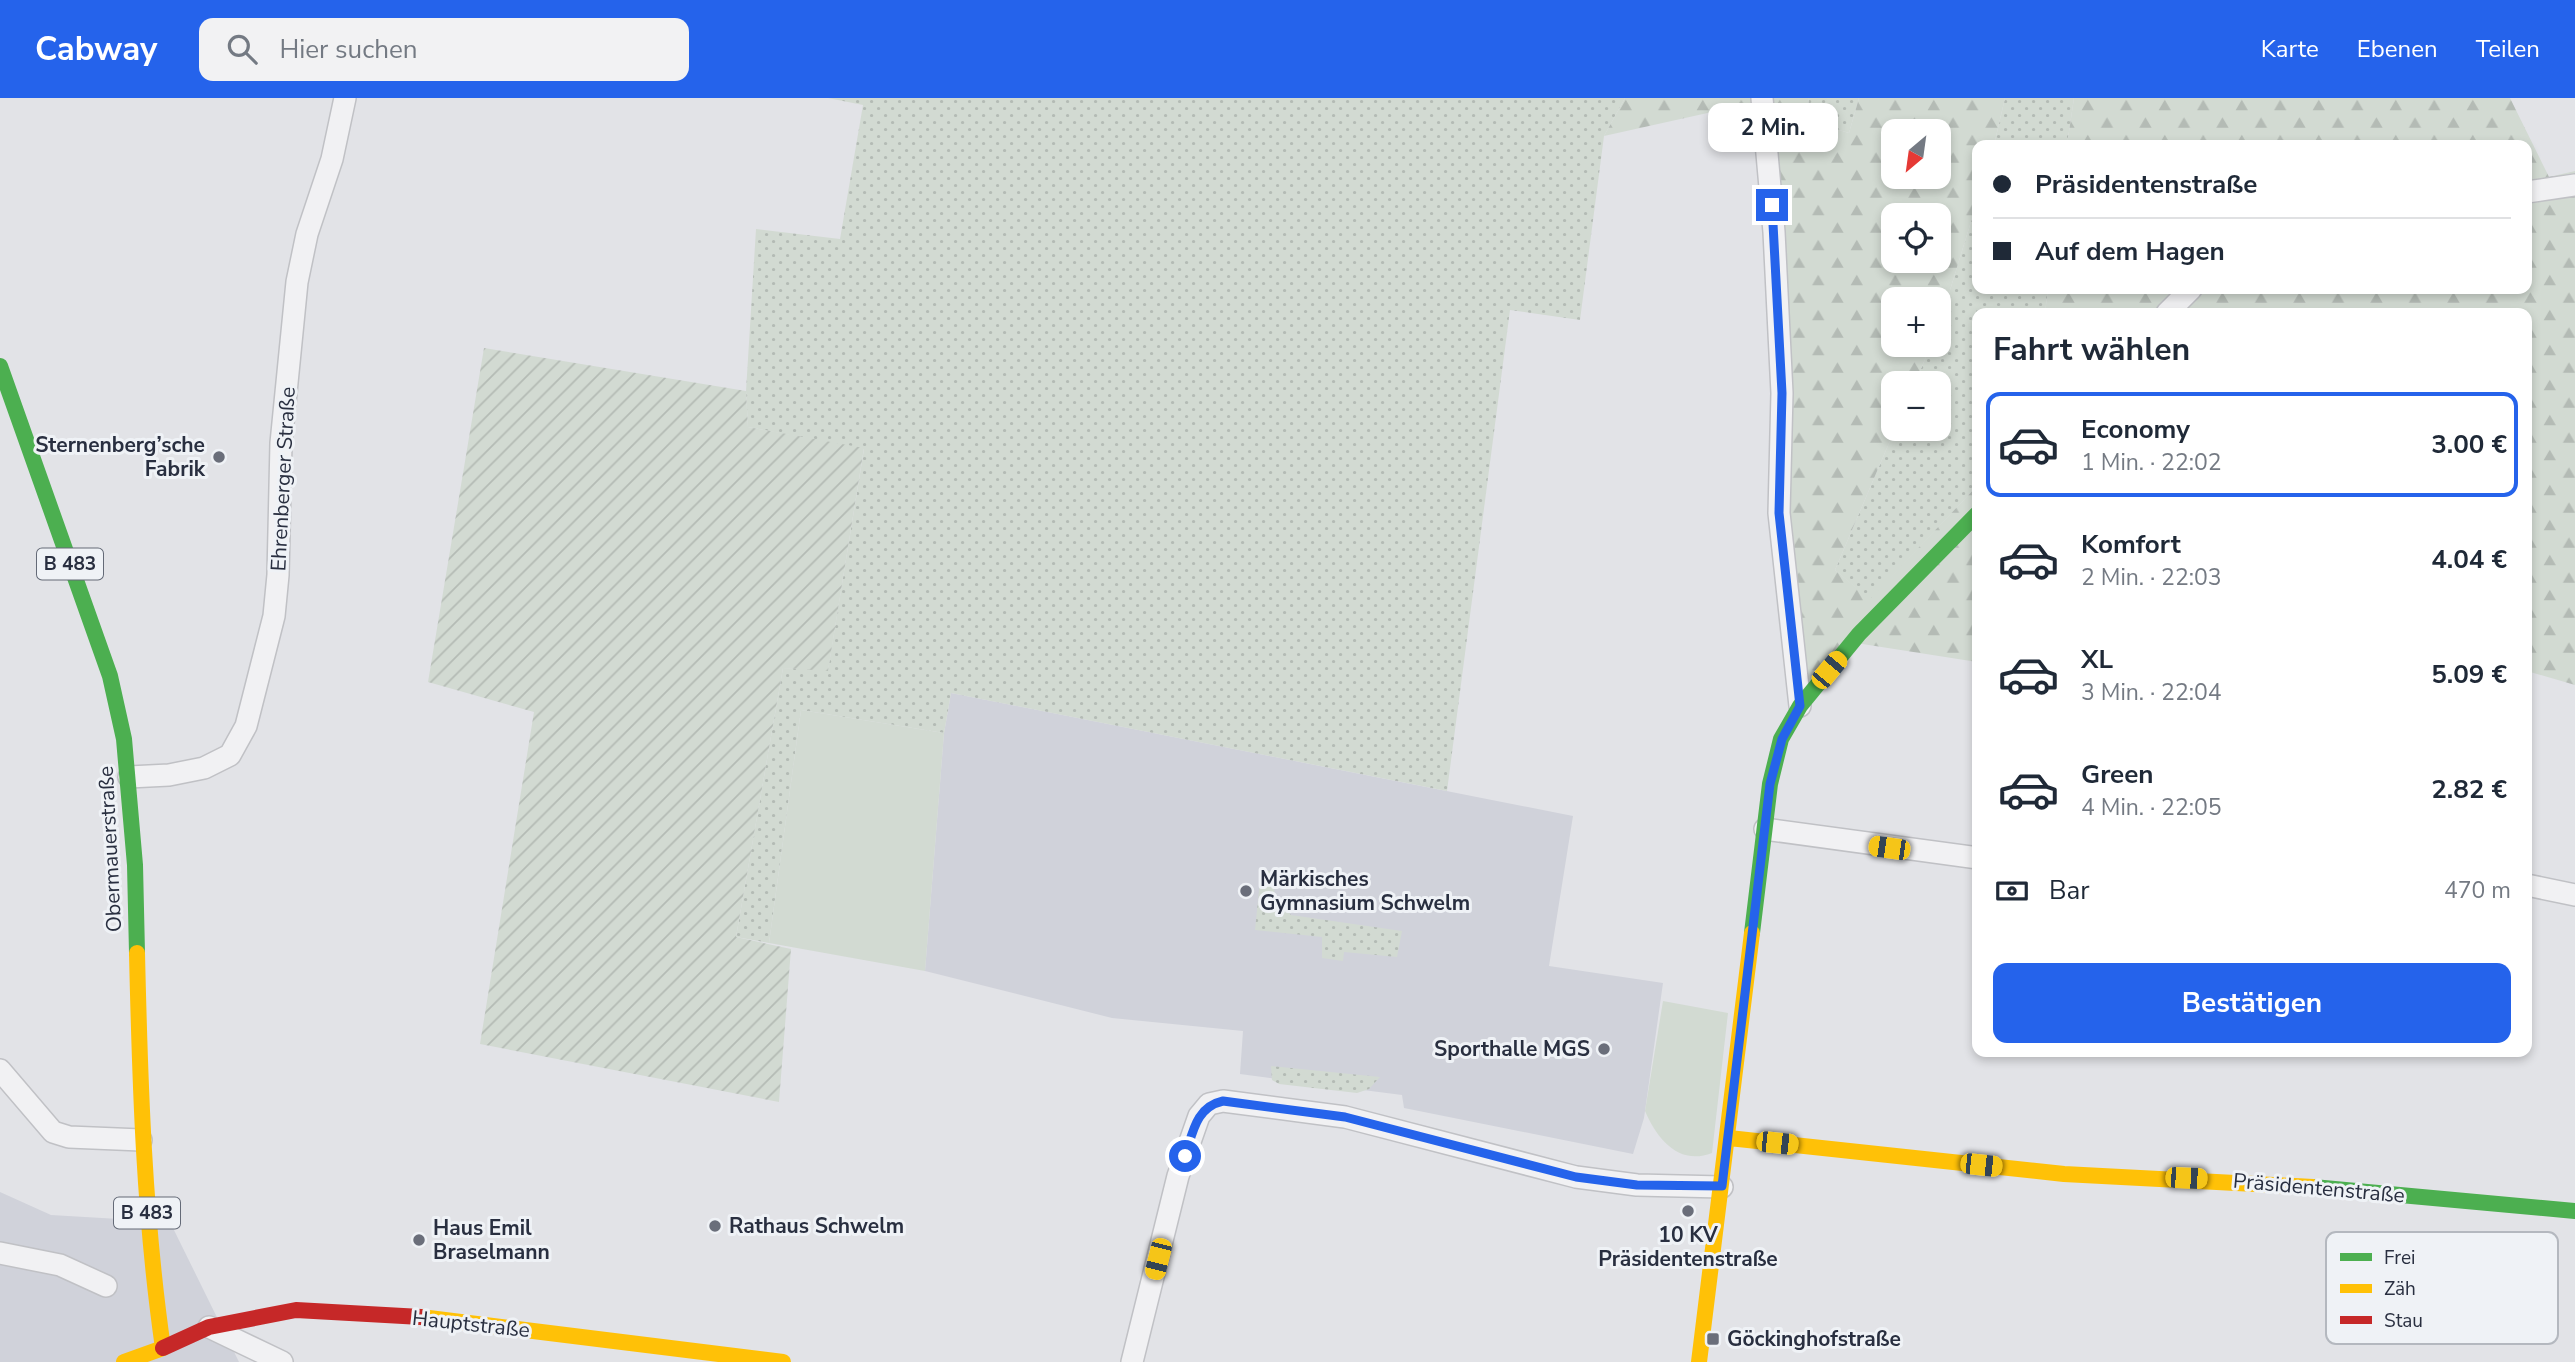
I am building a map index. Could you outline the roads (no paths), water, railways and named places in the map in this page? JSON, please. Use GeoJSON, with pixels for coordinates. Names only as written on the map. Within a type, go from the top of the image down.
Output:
{"type":"FeatureCollection","features":[{"type":"Feature","properties":{"kind":"street","name":"Ehrenberger Straße"},"geometry":{"type":"LineString","coordinates":[[129,777],[169,775],[204,768],[230,755],[246,726],[274,616],[278,575],[281,443],[297,282],[307,234],[332,159],[345,98]]}},
{"type":"Feature","properties":{"kind":"street"},"geometry":{"type":"LineString","coordinates":[[1762,98],[1774,232],[1782,393],[1779,513],[1800,706]]}},
{"type":"Feature","properties":{"kind":"street"},"geometry":{"type":"LineString","coordinates":[[2532,191],[2575,185]]}},
{"type":"Feature","properties":{"kind":"street"},"geometry":{"type":"LineString","coordinates":[[2172,308],[2186,294]]}},
{"type":"Feature","properties":{"kind":"street","name":"Obermauerstraße"},"geometry":{"type":"LineString","coordinates":[[0,366],[110,676],[129,777],[135,865],[141,1140],[152,1273],[163,1348]]}},
{"type":"Feature","properties":{"kind":"street"},"geometry":{"type":"LineString","coordinates":[[1699,1362],[1729,1138],[1770,784],[1782,739],[1800,706],[1859,634],[1972,519]]}},
{"type":"Feature","properties":{"kind":"street"},"geometry":{"type":"LineString","coordinates":[[1765,829],[1972,857]]}},
{"type":"Feature","properties":{"kind":"street"},"geometry":{"type":"LineString","coordinates":[[2532,886],[2575,895]]}},
{"type":"Feature","properties":{"kind":"street"},"geometry":{"type":"LineString","coordinates":[[0,1070],[52,1132],[69,1138],[141,1140]]}},
{"type":"Feature","properties":{"kind":"street"},"geometry":{"type":"LineString","coordinates":[[1132,1362],[1178,1175],[1199,1115],[1209,1104],[1223,1101],[1345,1117],[1576,1177],[1637,1185],[1722,1186]]}},
{"type":"Feature","properties":{"kind":"street","name":"Präsidentenstraße"},"geometry":{"type":"LineString","coordinates":[[1729,1138],[2064,1174],[2322,1187],[2575,1212]]}},
{"type":"Feature","properties":{"kind":"street"},"geometry":{"type":"LineString","coordinates":[[0,1253],[60,1265],[106,1286]]}},
{"type":"Feature","properties":{"kind":"street","name":"Hauptstraße"},"geometry":{"type":"LineString","coordinates":[[124,1362],[209,1327],[296,1310],[430,1318],[783,1362]]}},
{"type":"Feature","properties":{"kind":"street"},"geometry":{"type":"LineString","coordinates":[[209,1327],[282,1362]]}},
{"type":"Feature","properties":{"kind":"place","name":"Sternenberg’sche Fabrik"},"geometry":{"type":"Point","coordinates":[219,457]}},
{"type":"Feature","properties":{"kind":"place","name":"Märkisches Gymnasium Schwelm"},"geometry":{"type":"Point","coordinates":[1246,891]}},
{"type":"Feature","properties":{"kind":"place","name":"Sporthalle MGS"},"geometry":{"type":"Point","coordinates":[1604,1049]}},
{"type":"Feature","properties":{"kind":"place","name":"10 KV Präsidentenstraße"},"geometry":{"type":"Point","coordinates":[1688,1211]}},
{"type":"Feature","properties":{"kind":"place","name":"Rathaus Schwelm"},"geometry":{"type":"Point","coordinates":[715,1226]}},
{"type":"Feature","properties":{"kind":"place","name":"Haus Emil Braselmann"},"geometry":{"type":"Point","coordinates":[419,1240]}},
{"type":"Feature","properties":{"kind":"place","name":"Göckinghofstraße"},"geometry":{"type":"Point","coordinates":[1713,1339]}}]}
